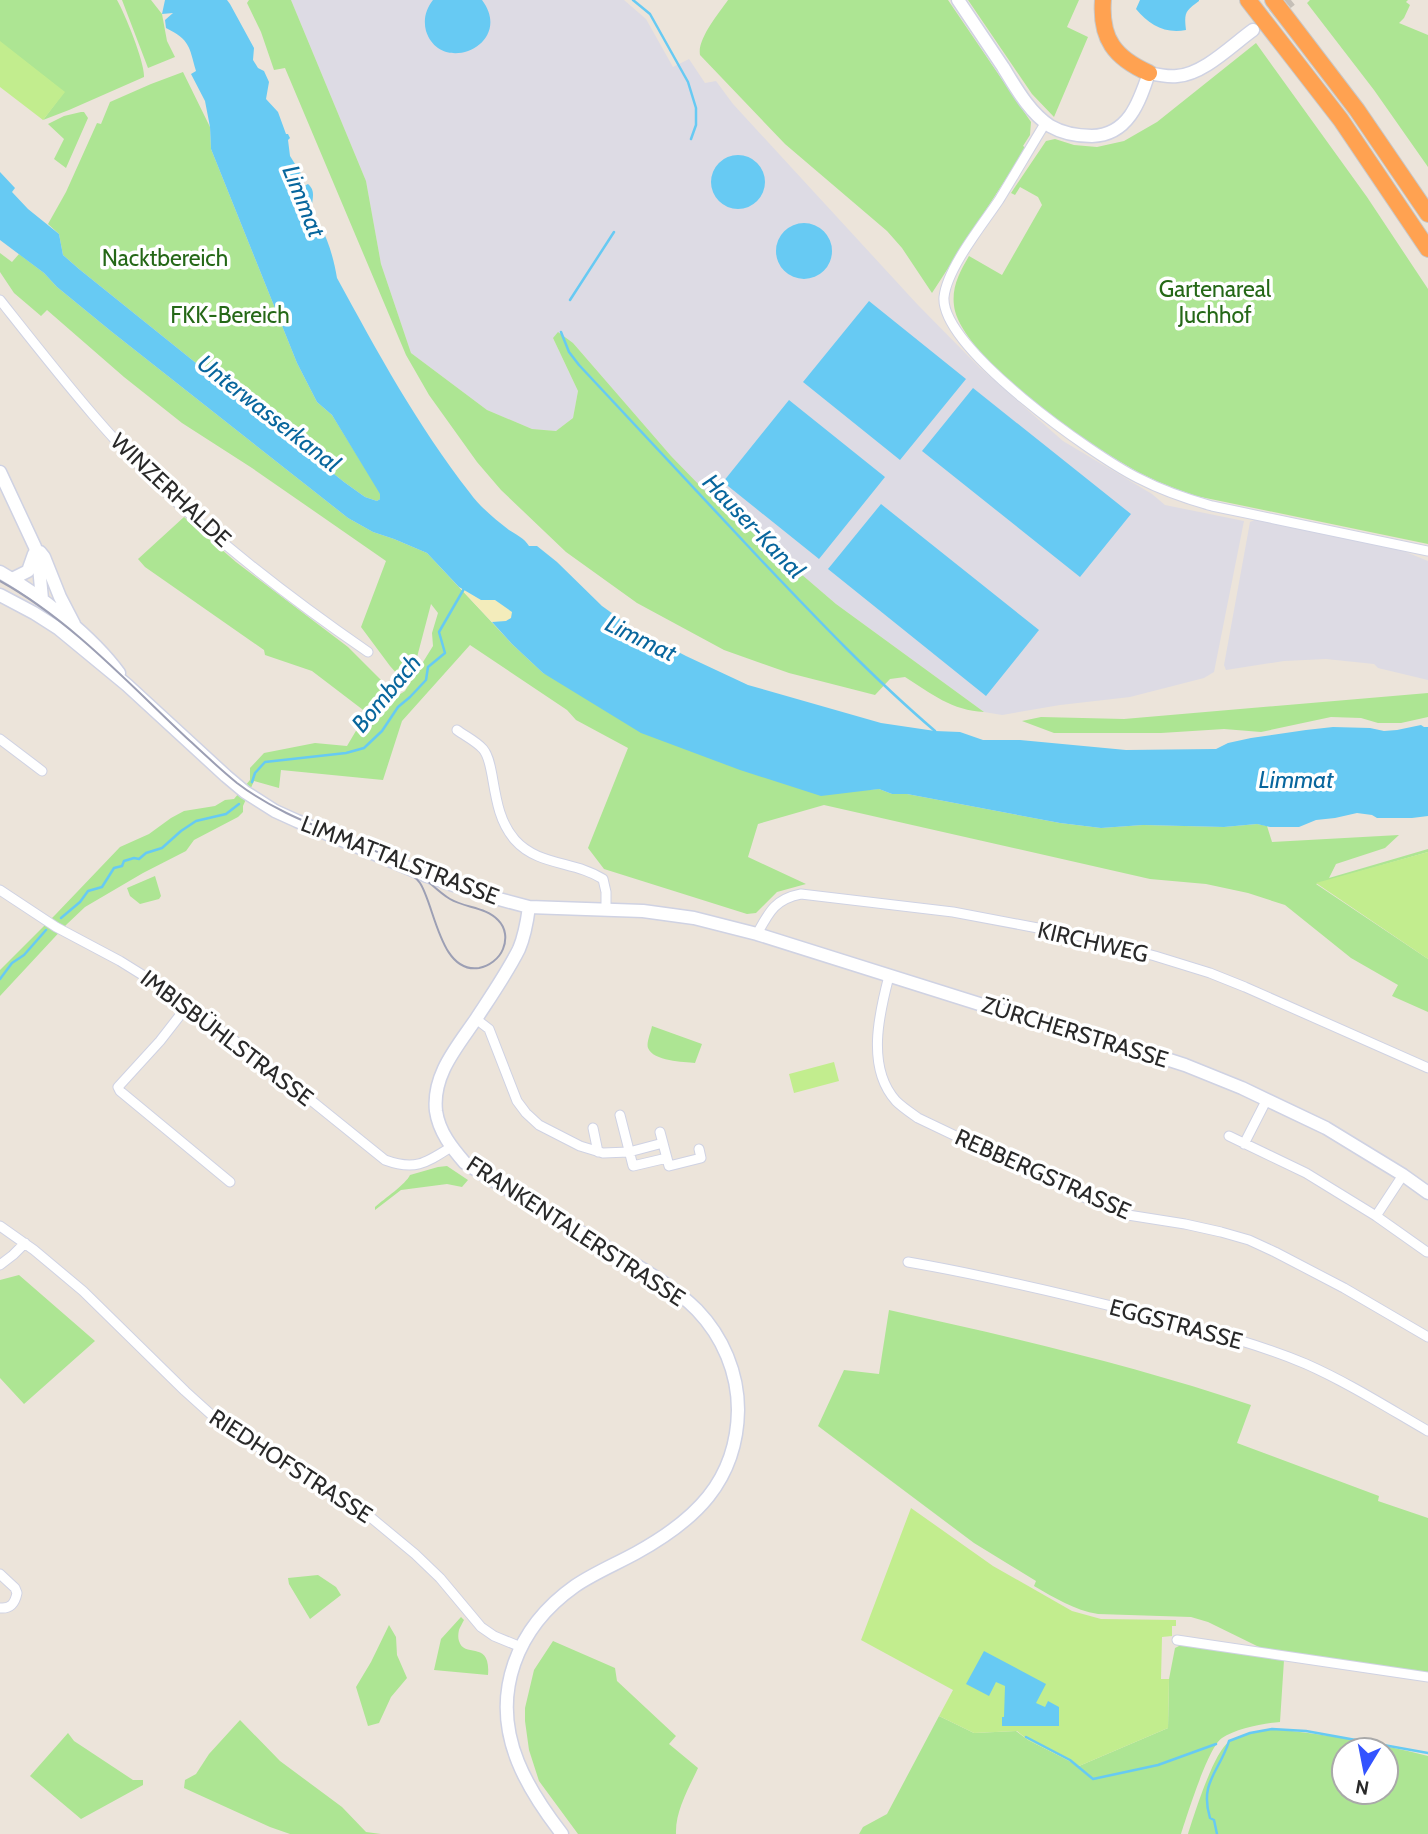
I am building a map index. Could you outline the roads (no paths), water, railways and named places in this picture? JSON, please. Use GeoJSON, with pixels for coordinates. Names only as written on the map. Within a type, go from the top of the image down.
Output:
{"type":"FeatureCollection","features":[{"type":"Feature","properties":{"kind":"highway"},"geometry":{"type":"LineString","coordinates":[[1103,0],[1104,27],[1112,44],[1127,62],[1149,73]]}},
{"type":"Feature","properties":{"kind":"highway"},"geometry":{"type":"LineString","coordinates":[[1112,0],[1112,21],[1116,33],[1149,73]]}},
{"type":"Feature","properties":{"kind":"highway"},"geometry":{"type":"LineString","coordinates":[[1248,0],[1341,120],[1428,249]]}},
{"type":"Feature","properties":{"kind":"highway"},"geometry":{"type":"LineString","coordinates":[[1273,0],[1357,110],[1428,214]]}},
{"type":"Feature","properties":{"kind":"main road"},"geometry":{"type":"LineString","coordinates":[[958,0],[1026,101],[1054,128],[1084,136],[1097,136],[1118,129],[1131,114],[1149,73],[1180,76],[1194,72],[1254,30]]}},
{"type":"Feature","properties":{"kind":"main road"},"geometry":{"type":"LineString","coordinates":[[0,472],[35,547],[42,599]]}},
{"type":"Feature","properties":{"kind":"main road"},"geometry":{"type":"LineString","coordinates":[[6,575],[28,571],[35,547]]}},
{"type":"Feature","properties":{"kind":"main road"},"geometry":{"type":"LineString","coordinates":[[35,547],[44,556],[51,577],[77,628]]}},
{"type":"Feature","properties":{"kind":"main road","name":"LIMMATTALSTRASSE"},"geometry":{"type":"LineString","coordinates":[[6,575],[27,587],[77,628],[112,664],[127,685]]}},
{"type":"Feature","properties":{"kind":"main road"},"geometry":{"type":"LineString","coordinates":[[34,613],[48,592],[51,577]]}},
{"type":"Feature","properties":{"kind":"main road","name":"LIMMATTALSTRASSE"},"geometry":{"type":"LineString","coordinates":[[0,595],[59,629],[127,685],[226,776],[275,811],[427,876],[529,907],[678,915],[757,934],[885,974]]}},
{"type":"Feature","properties":{"kind":"main road","name":"FRANKENTALERSTRASSE"},"geometry":{"type":"LineString","coordinates":[[529,907],[527,930],[519,949],[445,1064],[437,1093],[436,1111],[441,1129],[451,1147],[465,1163],[639,1267],[682,1296],[708,1323],[720,1341],[732,1368],[737,1390],[738,1419],[729,1458],[715,1488],[699,1509],[672,1531],[561,1597],[531,1628],[512,1669],[506,1709],[517,1762],[535,1795],[562,1834]]}},
{"type":"Feature","properties":{"kind":"main road","name":"ZÜRCHERSTRASSE"},"geometry":{"type":"LineString","coordinates":[[885,974],[1154,1055],[1223,1080],[1326,1128],[1428,1193]]}},
{"type":"Feature","properties":{"kind":"street"},"geometry":{"type":"LineString","coordinates":[[1046,122],[960,258],[946,286],[944,306],[973,352],[991,371],[1056,424],[1102,457],[1157,487],[1212,506],[1428,551]]}},
{"type":"Feature","properties":{"kind":"street","name":"WINZERHALDE"},"geometry":{"type":"LineString","coordinates":[[0,300],[64,382],[183,507],[263,574],[368,652]]}},
{"type":"Feature","properties":{"kind":"street"},"geometry":{"type":"LineString","coordinates":[[457,730],[483,749],[488,759],[499,811],[516,841],[531,853],[551,862],[603,879],[606,910]]}},
{"type":"Feature","properties":{"kind":"street"},"geometry":{"type":"LineString","coordinates":[[0,739],[43,771]]}},
{"type":"Feature","properties":{"kind":"street","name":"IMBISBÜHLSTRASSE"},"geometry":{"type":"LineString","coordinates":[[0,890],[56,927],[120,961],[188,1005],[385,1160],[405,1165],[421,1165],[451,1147]]}},
{"type":"Feature","properties":{"kind":"street","name":"KIRCHWEG"},"geometry":{"type":"LineString","coordinates":[[757,934],[775,906],[782,900],[801,894],[953,912],[1080,936],[1210,973],[1428,1068]]}},
{"type":"Feature","properties":{"kind":"street","name":"REBBERGSTRASSE"},"geometry":{"type":"LineString","coordinates":[[885,974],[878,1033],[881,1073],[897,1102],[918,1118],[1094,1202],[1128,1215],[1221,1231],[1249,1240],[1344,1288],[1428,1337]]}},
{"type":"Feature","properties":{"kind":"street"},"geometry":{"type":"LineString","coordinates":[[188,1005],[118,1087],[230,1182]]}},
{"type":"Feature","properties":{"kind":"street"},"geometry":{"type":"LineString","coordinates":[[476,1018],[489,1029],[517,1101],[539,1125],[561,1138],[598,1152],[629,1152],[663,1143]]}},
{"type":"Feature","properties":{"kind":"street"},"geometry":{"type":"LineString","coordinates":[[1244,1144],[1266,1099]]}},
{"type":"Feature","properties":{"kind":"street"},"geometry":{"type":"LineString","coordinates":[[620,1115],[633,1166],[667,1158]]}},
{"type":"Feature","properties":{"kind":"street"},"geometry":{"type":"LineString","coordinates":[[593,1128],[598,1152]]}},
{"type":"Feature","properties":{"kind":"street"},"geometry":{"type":"LineString","coordinates":[[660,1132],[669,1166],[701,1158],[699,1149]]}},
{"type":"Feature","properties":{"kind":"street"},"geometry":{"type":"LineString","coordinates":[[1229,1136],[1306,1173],[1376,1216],[1427,1252]]}},
{"type":"Feature","properties":{"kind":"street"},"geometry":{"type":"LineString","coordinates":[[1376,1216],[1403,1175]]}},
{"type":"Feature","properties":{"kind":"street","name":"RIEDHOFSTRASSE"},"geometry":{"type":"LineString","coordinates":[[0,1226],[83,1291],[216,1419],[357,1506],[440,1578],[481,1627],[521,1647]]}},
{"type":"Feature","properties":{"kind":"street"},"geometry":{"type":"LineString","coordinates":[[0,1265],[25,1243]]}},
{"type":"Feature","properties":{"kind":"street","name":"EGGSTRASSE"},"geometry":{"type":"LineString","coordinates":[[908,1262],[1046,1289],[1224,1335],[1292,1359],[1340,1380],[1428,1431]]}},
{"type":"Feature","properties":{"kind":"street"},"geometry":{"type":"LineString","coordinates":[[0,1574],[17,1593],[12,1605],[0,1608]]}},
{"type":"Feature","properties":{"kind":"street"},"geometry":{"type":"LineString","coordinates":[[1177,1640],[1428,1677]]}},
{"type":"Feature","properties":{"kind":"water","name":"Limmat"},"geometry":{"type":"Polygon","coordinates":[[[165,0],[227,0],[230,4],[254,48],[253,60],[258,68],[264,71],[269,82],[266,99],[278,112],[290,138],[290,156],[305,180],[302,187],[308,184],[312,190],[312,210],[329,244],[337,278],[399,388],[474,498],[529,546],[537,546],[557,562],[602,606],[634,629],[748,685],[881,723],[960,732],[983,740],[1020,740],[1126,750],[1216,749],[1228,743],[1251,738],[1306,730],[1333,727],[1384,731],[1421,725],[1428,727],[1428,816],[1377,818],[1357,813],[1316,820],[1299,827],[1257,824],[1224,827],[1143,825],[1101,828],[1060,823],[907,794],[892,794],[879,789],[821,796],[740,770],[641,733],[543,673],[492,622],[506,621],[511,618],[512,612],[495,600],[481,600],[459,587],[427,553],[373,532],[348,518],[0,240],[0,172],[15,188],[12,192],[28,209],[59,234],[63,255],[79,269],[344,482],[365,497],[377,501],[380,499],[380,494],[332,415],[317,402],[297,363],[211,149],[205,101],[191,74],[196,71],[190,50],[180,36],[166,28],[165,20],[173,13],[162,14],[165,0]]]}},
{"type":"Feature","properties":{"kind":"water"},"geometry":{"type":"Polygon","coordinates":[[[433,0],[482,0],[490,16],[489,30],[483,41],[472,49],[459,53],[446,52],[434,45],[426,31],[425,22],[433,0]]]}},
{"type":"Feature","properties":{"kind":"water"},"geometry":{"type":"Polygon","coordinates":[[[1140,0],[1199,1],[1186,13],[1186,30],[1171,31],[1146,20],[1136,9],[1140,0]]]}},
{"type":"Feature","properties":{"kind":"water"},"geometry":{"type":"Polygon","coordinates":[[[738,155],[757,163],[765,182],[757,201],[738,209],[719,201],[711,182],[719,163],[738,155]]]}},
{"type":"Feature","properties":{"kind":"water"},"geometry":{"type":"Polygon","coordinates":[[[804,223],[819,228],[827,236],[832,251],[827,266],[819,274],[804,279],[789,274],[781,266],[776,251],[781,236],[789,228],[804,223]]]}},
{"type":"Feature","properties":{"kind":"water"},"geometry":{"type":"Polygon","coordinates":[[[869,301],[966,379],[900,460],[803,382],[869,301]]]}},
{"type":"Feature","properties":{"kind":"water"},"geometry":{"type":"Polygon","coordinates":[[[973,388],[1131,514],[1080,577],[922,451],[973,388]]]}},
{"type":"Feature","properties":{"kind":"water"},"geometry":{"type":"Polygon","coordinates":[[[789,400],[885,477],[819,559],[723,482],[789,400]]]}},
{"type":"Feature","properties":{"kind":"water"},"geometry":{"type":"Polygon","coordinates":[[[881,504],[1039,630],[986,696],[828,569],[881,504]]]}},
{"type":"Feature","properties":{"kind":"water"},"geometry":{"type":"Polygon","coordinates":[[[984,1651],[1046,1684],[1036,1703],[1045,1707],[1048,1701],[1059,1707],[1059,1726],[1002,1726],[1005,1686],[996,1682],[989,1696],[966,1684],[984,1651]]]}},
{"type":"Feature","properties":{"kind":"waterway","name":"Hauser-Kanal"},"geometry":{"type":"LineString","coordinates":[[633,0],[650,14],[688,82],[696,108],[696,125],[691,139]]}},
{"type":"Feature","properties":{"kind":"waterway","name":"Hauser-Kanal"},"geometry":{"type":"LineString","coordinates":[[570,300],[614,232]]}},
{"type":"Feature","properties":{"kind":"waterway","name":"Hauser-Kanal"},"geometry":{"type":"LineString","coordinates":[[561,332],[569,352],[579,365],[715,511],[846,648],[935,731]]}},
{"type":"Feature","properties":{"kind":"waterway","name":"Bombach"},"geometry":{"type":"LineString","coordinates":[[252,782],[255,773],[265,762],[346,753],[364,748],[382,731],[398,707],[426,680],[428,667],[445,653],[439,632],[465,587]]}},
{"type":"Feature","properties":{"kind":"waterway","name":"Bombach"},"geometry":{"type":"LineString","coordinates":[[61,918],[80,902],[88,891],[102,887],[114,868],[122,866],[124,861],[139,859],[146,853],[162,848],[196,821],[226,814],[239,804]]}},
{"type":"Feature","properties":{"kind":"waterway","name":"Bombach"},"geometry":{"type":"LineString","coordinates":[[0,979],[12,963],[24,955],[46,930]]}},
{"type":"Feature","properties":{"kind":"waterway"},"geometry":{"type":"LineString","coordinates":[[1217,1834],[1214,1820],[1210,1818],[1207,1795],[1212,1777],[1229,1741],[1272,1729],[1306,1731],[1428,1753]]}},
{"type":"Feature","properties":{"kind":"waterway"},"geometry":{"type":"LineString","coordinates":[[1026,1737],[1070,1760],[1093,1779],[1158,1765],[1216,1744]]}},
{"type":"Feature","properties":{"kind":"tunnel"},"geometry":{"type":"LineString","coordinates":[[1259,26],[1291,0]]}},
{"type":"Feature","properties":{"kind":"tram line"},"geometry":{"type":"LineString","coordinates":[[0,581],[76,634],[213,762],[257,797],[299,819],[387,856],[414,870],[450,899],[493,916],[503,926],[505,938],[503,949],[496,959],[479,968],[466,967],[455,960],[440,936],[420,883],[399,867]]}},
{"type":"Feature","properties":{"kind":"park label","name":"Nacktbereich"},"geometry":{"type":"Point","coordinates":[165,258]}},
{"type":"Feature","properties":{"kind":"park label","name":"Gartenareal Juchhof"},"geometry":{"type":"Point","coordinates":[1215,302]}},
{"type":"Feature","properties":{"kind":"park label","name":"FKK-Bereich"},"geometry":{"type":"Point","coordinates":[230,315]}},
{"type":"Feature","properties":{"kind":"water label","name":"Unterwasserkanal"},"geometry":{"type":"Point","coordinates":[269,413]}}]}
